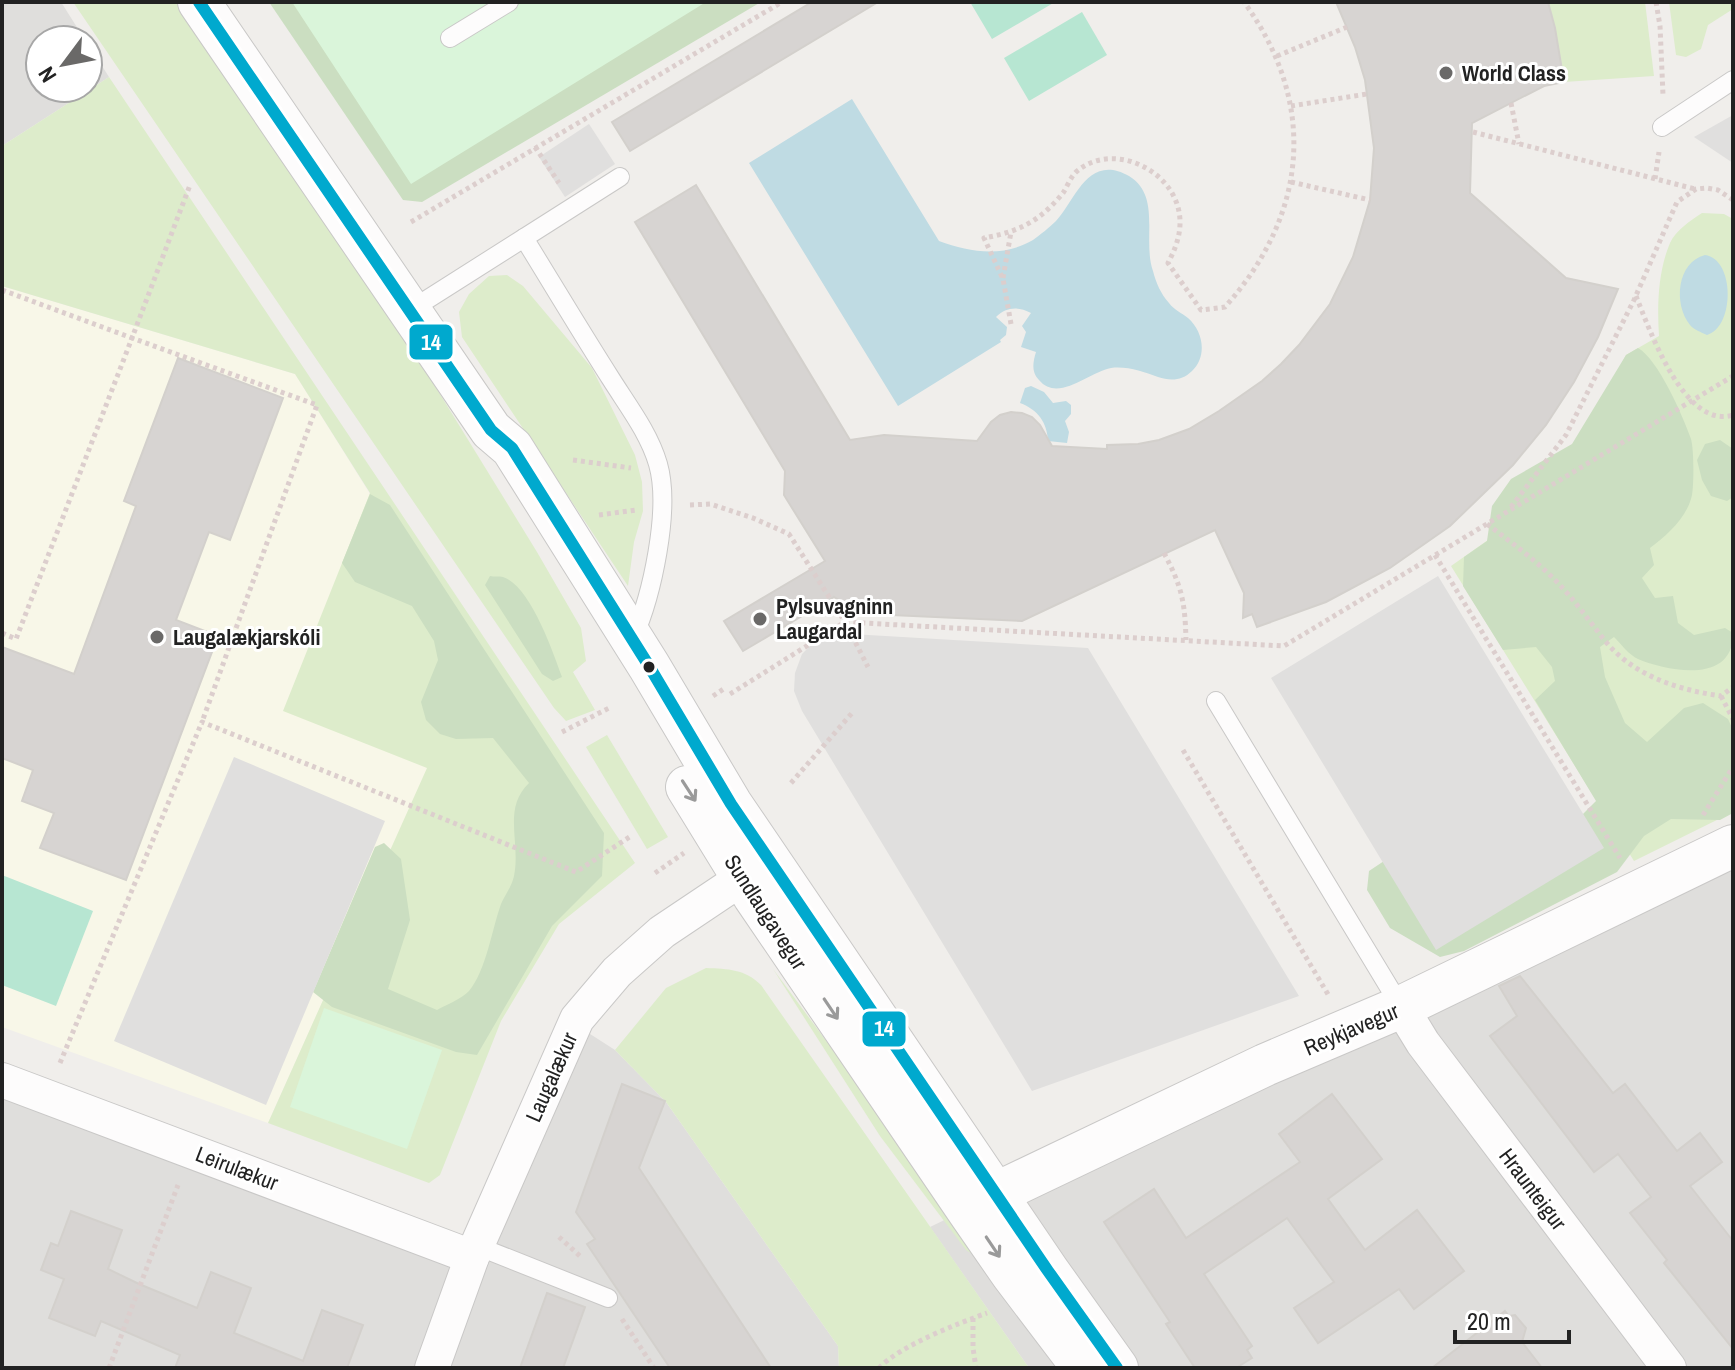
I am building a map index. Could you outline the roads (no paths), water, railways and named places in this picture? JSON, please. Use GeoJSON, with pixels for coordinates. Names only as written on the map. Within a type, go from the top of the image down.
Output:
{"type":"FeatureCollection","features":[{"type":"Feature","properties":{"kind":"street","name":"Sundlaugavegur"},"geometry":{"type":"LineString","coordinates":[[199,2],[491,430],[512,448],[710,771],[756,870]]}},
{"type":"Feature","properties":{"kind":"street","name":"Sundlaugavegur"},"geometry":{"type":"LineString","coordinates":[[491,430],[498,462],[681,779],[756,870],[983,1202],[1048,1271],[1117,1368]]}},
{"type":"Feature","properties":{"kind":"street","name":"Reykjavegur"},"geometry":{"type":"LineString","coordinates":[[983,1202],[1265,1065],[1401,1007],[1733,846]]}},
{"type":"Feature","properties":{"kind":"street","name":"Laugalækur"},"geometry":{"type":"LineString","coordinates":[[432,1368],[475,1252],[577,1019],[617,972],[662,932],[756,870]]}},
{"type":"Feature","properties":{"kind":"street","name":"Hraunteigur"},"geometry":{"type":"LineString","coordinates":[[1401,1007],[1423,1043],[1669,1368]]}},
{"type":"Feature","properties":{"kind":"street","name":"Leirulækur"},"geometry":{"type":"LineString","coordinates":[[2,1080],[475,1252]]}},
{"type":"Feature","properties":{"kind":"street","name":"Sundlaugavegur"},"geometry":{"type":"LineString","coordinates":[[983,1202],[1012,1274],[1084,1368]]}},
{"type":"Feature","properties":{"kind":"lane"},"geometry":{"type":"LineString","coordinates":[[450,38],[509,2]]}},
{"type":"Feature","properties":{"kind":"lane"},"geometry":{"type":"LineString","coordinates":[[1662,127],[1733,80]]}},
{"type":"Feature","properties":{"kind":"lane"},"geometry":{"type":"LineString","coordinates":[[409,311],[620,177]]}},
{"type":"Feature","properties":{"kind":"lane"},"geometry":{"type":"LineString","coordinates":[[524,238],[643,430],[659,472],[662,506],[651,587],[645,612],[632,640]]}},
{"type":"Feature","properties":{"kind":"lane"},"geometry":{"type":"LineString","coordinates":[[1216,701],[1401,1007]]}},
{"type":"Feature","properties":{"kind":"lane"},"geometry":{"type":"LineString","coordinates":[[475,1252],[608,1298]]}},
{"type":"Feature","properties":{"kind":"water"},"geometry":{"type":"Polygon","coordinates":[[[852,99],[939,241],[951,245],[986,251],[1021,246],[1056,221],[1093,174],[1115,170],[1129,176],[1145,195],[1150,259],[1157,284],[1171,305],[1193,324],[1200,337],[1202,352],[1197,365],[1184,377],[1176,379],[1111,368],[1064,387],[1047,386],[1035,374],[1036,352],[1021,347],[1026,332],[1022,326],[1031,313],[1012,309],[996,317],[1007,327],[1001,342],[898,406],[749,163],[852,99]]]}},
{"type":"Feature","properties":{"kind":"water"},"geometry":{"type":"Polygon","coordinates":[[[1705,255],[1715,259],[1722,268],[1728,294],[1723,320],[1707,335],[1690,325],[1681,306],[1680,295],[1683,275],[1688,266],[1705,255]]]}},
{"type":"Feature","properties":{"kind":"water"},"geometry":{"type":"Polygon","coordinates":[[[1031,386],[1044,392],[1053,403],[1066,401],[1071,405],[1071,414],[1065,421],[1069,432],[1067,443],[1048,441],[1040,418],[1020,403],[1025,388],[1031,386]]]}},
{"type":"Feature","properties":{"kind":"place","name":"World Class"},"geometry":{"type":"Point","coordinates":[1446,73]}},
{"type":"Feature","properties":{"kind":"place","name":"Pylsuvagninn Laugardal"},"geometry":{"type":"Point","coordinates":[760,619]}},
{"type":"Feature","properties":{"kind":"place","name":"Laugalækjarskóli"},"geometry":{"type":"Point","coordinates":[157,637]}}]}
